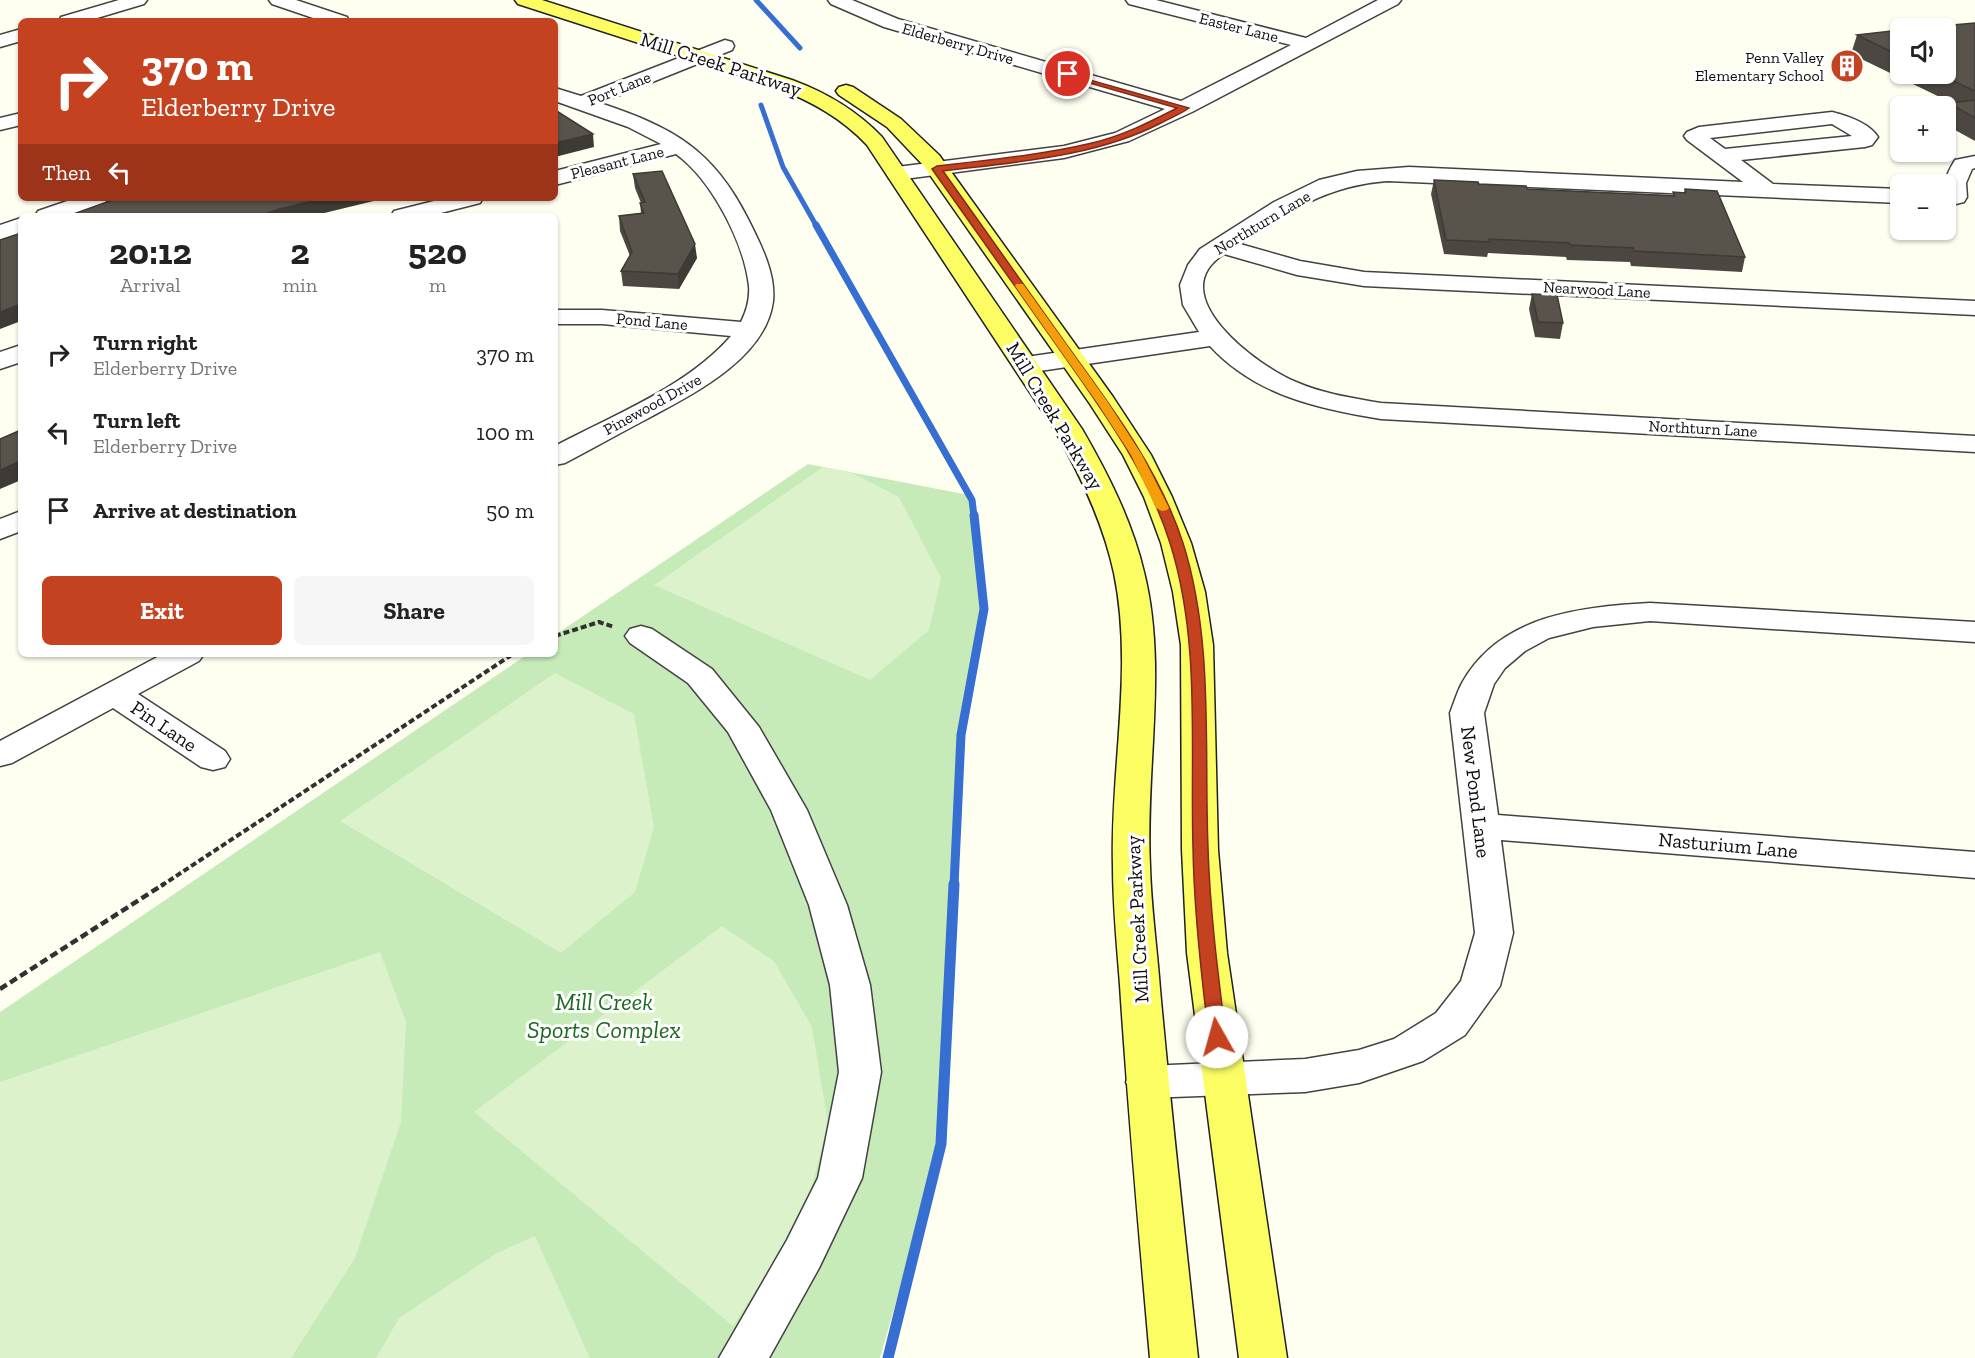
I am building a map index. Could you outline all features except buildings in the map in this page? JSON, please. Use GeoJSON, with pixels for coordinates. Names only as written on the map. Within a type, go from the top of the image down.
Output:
{"type":"FeatureCollection","features":[{"type":"Feature","properties":{"kind":"main road","name":"Mill Creek Parkway"},"geometry":{"type":"LineString","coordinates":[[524,0],[807,74],[846,91],[894,123],[914,141],[937,169],[1137,455],[1158,497],[1176,543],[1189,592],[1197,645],[1200,850],[1207,953],[1222,1079],[1263,1358]]}},
{"type":"Feature","properties":{"kind":"main road","name":"Mill Creek Parkway"},"geometry":{"type":"LineString","coordinates":[[577,0],[712,51],[796,88],[835,106],[864,128],[897,173],[1026,365],[1090,467],[1111,514],[1129,573],[1136,624],[1138,667],[1131,865],[1147,1082],[1174,1358]]}},
{"type":"Feature","properties":{"kind":"street"},"geometry":{"type":"LineString","coordinates":[[78,18],[138,0]]}},
{"type":"Feature","properties":{"kind":"street"},"geometry":{"type":"LineString","coordinates":[[278,0],[328,18]]}},
{"type":"Feature","properties":{"kind":"street","name":"Elderberry Drive"},"geometry":{"type":"LineString","coordinates":[[837,0],[891,23],[1185,108]]}},
{"type":"Feature","properties":{"kind":"street","name":"Easter Lane"},"geometry":{"type":"LineString","coordinates":[[1136,0],[1308,44]]}},
{"type":"Feature","properties":{"kind":"street"},"geometry":{"type":"LineString","coordinates":[[897,173],[1045,155],[1095,145],[1145,128],[1392,0]]}},
{"type":"Feature","properties":{"kind":"street"},"geometry":{"type":"LineString","coordinates":[[0,41],[18,36]]}},
{"type":"Feature","properties":{"kind":"street","name":"Port Lane"},"geometry":{"type":"LineString","coordinates":[[581,103],[712,51]]}},
{"type":"Feature","properties":{"kind":"street","name":"Pinewood Drive"},"geometry":{"type":"LineString","coordinates":[[558,95],[638,124],[680,146],[696,159],[715,183],[746,242],[760,277],[762,297],[757,317],[750,330],[729,355],[680,391],[558,455]]}},
{"type":"Feature","properties":{"kind":"street"},"geometry":{"type":"LineString","coordinates":[[1722,156],[1865,141],[1868,137],[1843,121],[1832,118],[1699,133],[1694,136],[1767,190]]}},
{"type":"Feature","properties":{"kind":"street"},"geometry":{"type":"LineString","coordinates":[[0,124],[18,120]]}},
{"type":"Feature","properties":{"kind":"street","name":"Pleasant Lane"},"geometry":{"type":"LineString","coordinates":[[558,177],[680,146]]}},
{"type":"Feature","properties":{"kind":"street"},"geometry":{"type":"LineString","coordinates":[[1959,197],[1955,183],[1963,165],[1975,162]]}},
{"type":"Feature","properties":{"kind":"street","name":"Northturn Lane"},"geometry":{"type":"LineString","coordinates":[[1890,196],[1409,174],[1362,177],[1329,184],[1309,192],[1208,254],[1200,263],[1193,278],[1191,294],[1198,315],[1216,337],[1251,369],[1288,389],[1342,404],[1381,411],[1975,444]]}},
{"type":"Feature","properties":{"kind":"street"},"geometry":{"type":"LineString","coordinates":[[54,213],[88,201]]}},
{"type":"Feature","properties":{"kind":"street"},"geometry":{"type":"LineString","coordinates":[[414,213],[460,201]]}},
{"type":"Feature","properties":{"kind":"street"},"geometry":{"type":"LineString","coordinates":[[0,232],[18,226]]}},
{"type":"Feature","properties":{"kind":"street","name":"Nearwood Lane"},"geometry":{"type":"LineString","coordinates":[[1222,246],[1297,268],[1364,279],[1975,308]]}},
{"type":"Feature","properties":{"kind":"street","name":"Pond Lane"},"geometry":{"type":"LineString","coordinates":[[558,317],[602,317],[750,330]]}},
{"type":"Feature","properties":{"kind":"street"},"geometry":{"type":"LineString","coordinates":[[1026,365],[1216,337]]}},
{"type":"Feature","properties":{"kind":"street"},"geometry":{"type":"LineString","coordinates":[[0,362],[18,354]]}},
{"type":"Feature","properties":{"kind":"street"},"geometry":{"type":"LineString","coordinates":[[0,530],[18,521]]}},
{"type":"Feature","properties":{"kind":"street","name":"New Pond Lane"},"geometry":{"type":"LineString","coordinates":[[1147,1082],[1309,1075],[1358,1069],[1402,1054],[1438,1034],[1467,1007],[1481,987],[1492,956],[1494,933],[1467,724],[1472,693],[1482,675],[1504,651],[1524,638],[1548,627],[1603,614],[1650,612],[1975,632]]}},
{"type":"Feature","properties":{"kind":"street"},"geometry":{"type":"LineString","coordinates":[[641,636],[700,676],[742,727],[789,810],[828,905],[850,985],[860,1072],[840,1178],[803,1254],[743,1358]]}},
{"type":"Feature","properties":{"kind":"street"},"geometry":{"type":"LineString","coordinates":[[0,755],[183,657]]}},
{"type":"Feature","properties":{"kind":"street","name":"Pin Lane"},"geometry":{"type":"LineString","coordinates":[[115,694],[213,759]]}},
{"type":"Feature","properties":{"kind":"street","name":"Nasturium Lane"},"geometry":{"type":"LineString","coordinates":[[1480,826],[1975,865]]}},
{"type":"Feature","properties":{"kind":"path"},"geometry":{"type":"LineString","coordinates":[[558,635],[599,622],[641,636]]}},
{"type":"Feature","properties":{"kind":"path"},"geometry":{"type":"LineString","coordinates":[[0,989],[205,858],[508,657]]}},
{"type":"Feature","properties":{"kind":"green space","name":"Mill Creek Sports Complex"},"geometry":{"type":"Polygon","coordinates":[[[808,464],[969,495],[984,609],[963,724],[941,1144],[880,1358],[0,1358],[0,1012],[524,657],[558,657],[558,633],[808,464]]]}},
{"type":"Feature","properties":{"kind":"green space"},"geometry":{"type":"Polygon","coordinates":[[[823,467],[850,472],[899,497],[941,578],[929,630],[870,680],[654,585],[823,467]]]}},
{"type":"Feature","properties":{"kind":"green space"},"geometry":{"type":"Polygon","coordinates":[[[555,673],[634,714],[654,827],[635,892],[561,953],[340,821],[555,673]]]}},
{"type":"Feature","properties":{"kind":"green space"},"geometry":{"type":"Polygon","coordinates":[[[722,926],[774,961],[812,1027],[828,1123],[805,1214],[733,1326],[474,1112],[722,926]]]}},
{"type":"Feature","properties":{"kind":"green space"},"geometry":{"type":"Polygon","coordinates":[[[380,952],[406,1022],[401,1122],[355,1258],[291,1358],[0,1358],[0,1082],[380,952]]]}},
{"type":"Feature","properties":{"kind":"green space"},"geometry":{"type":"Polygon","coordinates":[[[535,1236],[590,1358],[376,1358],[399,1318],[497,1253],[535,1236]]]}},
{"type":"Feature","properties":{"kind":"waterway"},"geometry":{"type":"LineString","coordinates":[[756,0],[800,48]]}},
{"type":"Feature","properties":{"kind":"waterway"},"geometry":{"type":"LineString","coordinates":[[761,105],[783,167],[817,227]]}},
{"type":"Feature","properties":{"kind":"waterway"},"geometry":{"type":"LineString","coordinates":[[816,225],[972,500],[974,516]]}},
{"type":"Feature","properties":{"kind":"waterway"},"geometry":{"type":"LineString","coordinates":[[954,886],[961,735],[984,609],[974,515]]}},
{"type":"Feature","properties":{"kind":"waterway"},"geometry":{"type":"LineString","coordinates":[[888,1358],[941,1144],[954,884]]}},
{"type":"Feature","properties":{"kind":"slow traffic"},"geometry":{"type":"LineString","coordinates":[[1020,286],[1137,455],[1162,508]]}},
{"type":"Feature","properties":{"kind":"place","name":"Penn Valley Elementary School"},"geometry":{"type":"Point","coordinates":[1847,66]}},
{"type":"Feature","properties":{"kind":"route"},"geometry":{"type":"LineString","coordinates":[[1068,74],[1185,108],[1145,128],[1095,145],[1064,152],[937,169],[1103,403],[1137,455],[1158,497],[1176,543],[1189,592],[1197,645],[1200,850],[1207,953],[1217,1037]]}}]}
